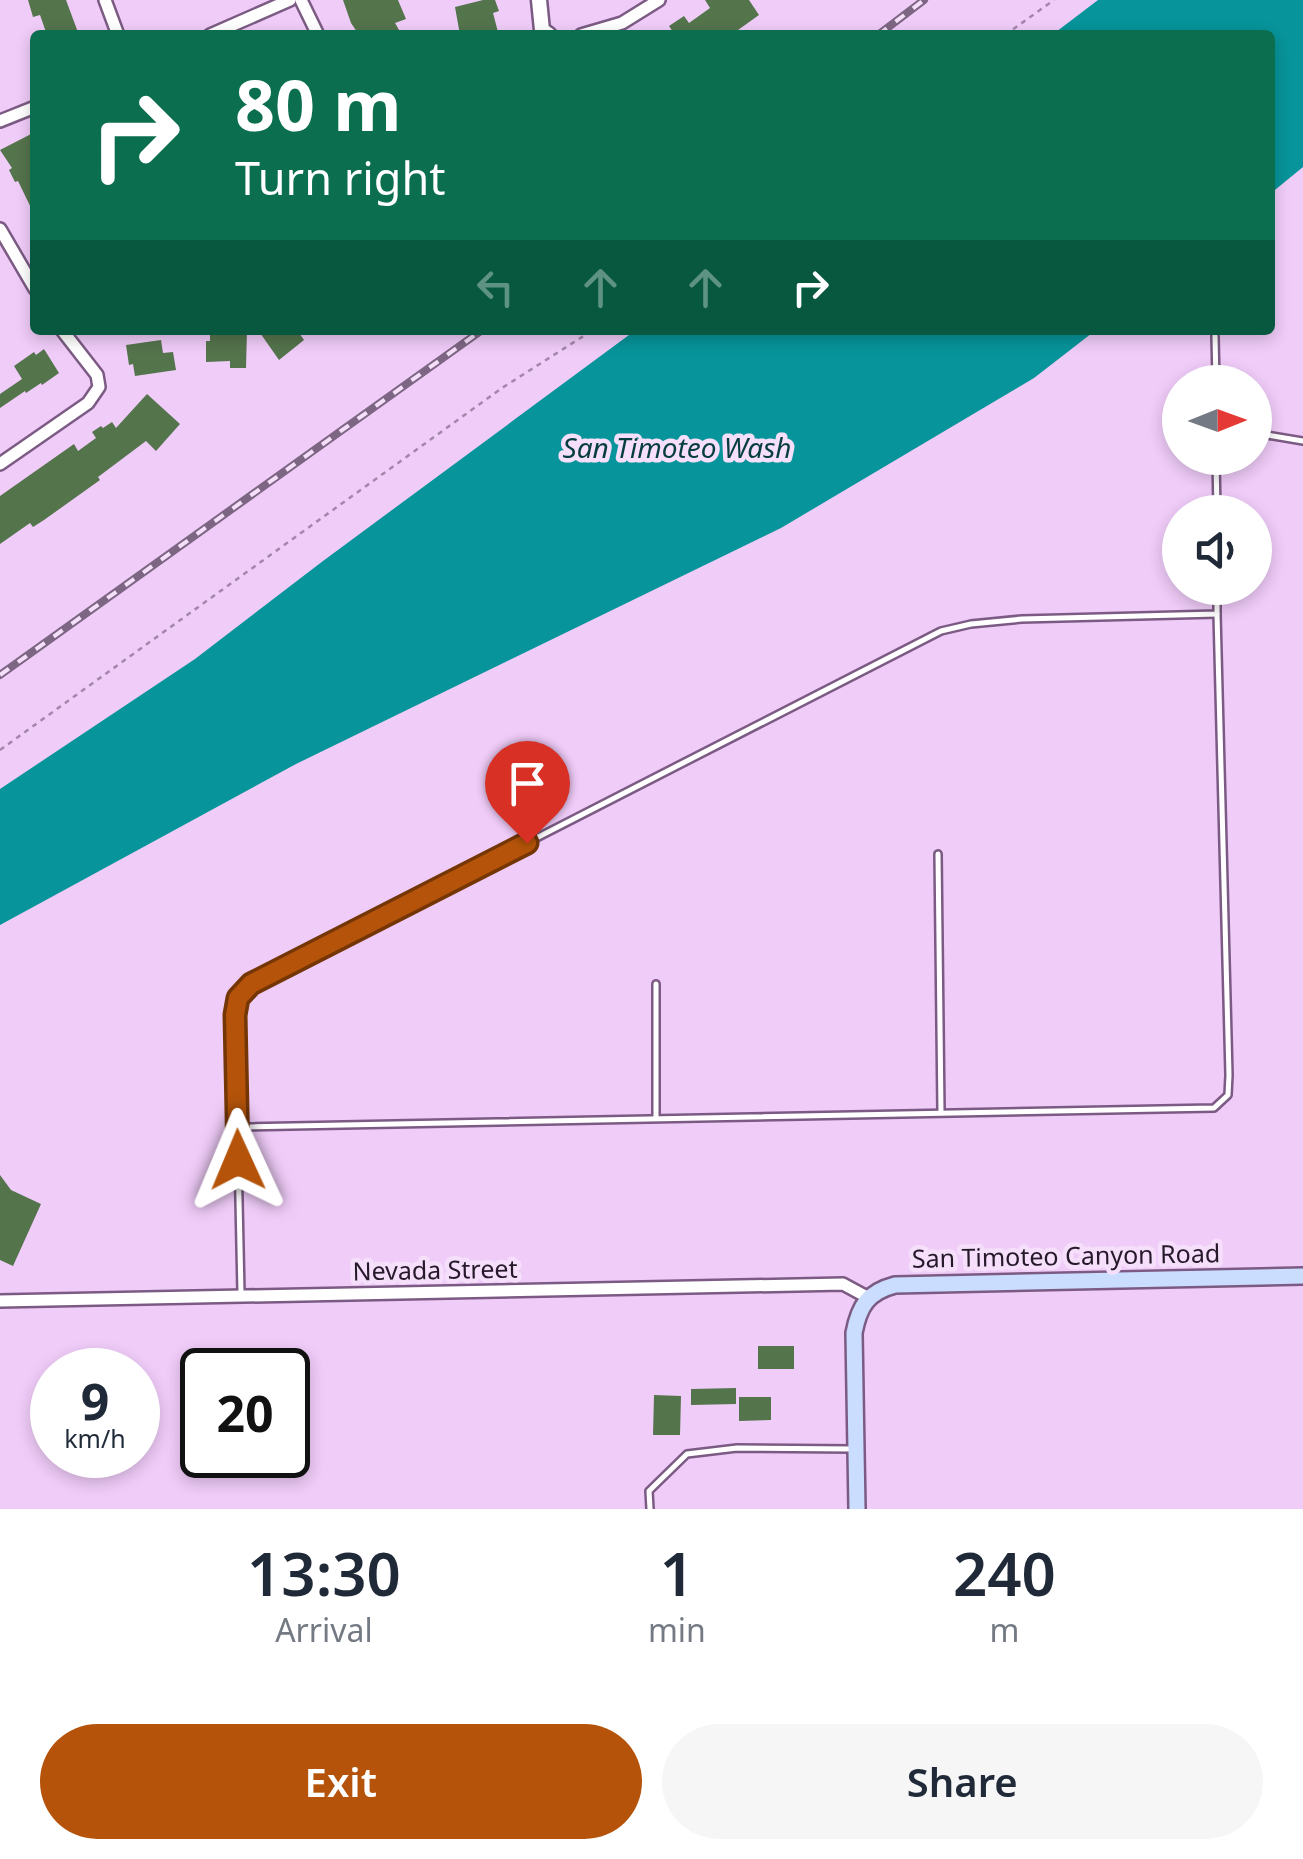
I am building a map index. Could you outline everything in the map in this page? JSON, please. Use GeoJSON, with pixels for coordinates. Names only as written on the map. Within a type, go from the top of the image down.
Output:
{"type":"FeatureCollection","features":[{"type":"Feature","properties":{"kind":"main road","name":"San Timoteo Canyon Road"},"geometry":{"type":"LineString","coordinates":[[867,1297],[895,1285],[1303,1276]]}},
{"type":"Feature","properties":{"kind":"main road"},"geometry":{"type":"LineString","coordinates":[[857,1509],[854,1333],[867,1297]]}},
{"type":"Feature","properties":{"kind":"street"},"geometry":{"type":"LineString","coordinates":[[105,0],[116,30]]}},
{"type":"Feature","properties":{"kind":"street"},"geometry":{"type":"LineString","coordinates":[[221,30],[290,0]]}},
{"type":"Feature","properties":{"kind":"street"},"geometry":{"type":"LineString","coordinates":[[301,0],[316,30]]}},
{"type":"Feature","properties":{"kind":"street"},"geometry":{"type":"LineString","coordinates":[[540,0],[542,30]]}},
{"type":"Feature","properties":{"kind":"street"},"geometry":{"type":"LineString","coordinates":[[598,30],[622,23],[659,0]]}},
{"type":"Feature","properties":{"kind":"street"},"geometry":{"type":"LineString","coordinates":[[0,121],[30,109]]}},
{"type":"Feature","properties":{"kind":"street"},"geometry":{"type":"LineString","coordinates":[[0,231],[30,281]]}},
{"type":"Feature","properties":{"kind":"street"},"geometry":{"type":"LineString","coordinates":[[0,464],[88,403],[99,387],[97,375],[66,335]]}},
{"type":"Feature","properties":{"kind":"street","name":"Nevada Street"},"geometry":{"type":"LineString","coordinates":[[0,1301],[843,1284],[867,1297]]}},
{"type":"Feature","properties":{"kind":"lane"},"geometry":{"type":"LineString","coordinates":[[1215,336],[1216,365]]}},
{"type":"Feature","properties":{"kind":"lane"},"geometry":{"type":"LineString","coordinates":[[1272,436],[1303,441]]}},
{"type":"Feature","properties":{"kind":"lane"},"geometry":{"type":"LineString","coordinates":[[238,1126],[1214,1108],[1228,1095],[1230,1074],[1217,605]]}},
{"type":"Feature","properties":{"kind":"lane"},"geometry":{"type":"LineString","coordinates":[[241,1296],[235,1015],[238,998],[251,984],[941,631],[1022,619],[1217,614]]}},
{"type":"Feature","properties":{"kind":"lane"},"geometry":{"type":"LineString","coordinates":[[938,854],[941,1112]]}},
{"type":"Feature","properties":{"kind":"lane"},"geometry":{"type":"LineString","coordinates":[[656,984],[656,1118]]}},
{"type":"Feature","properties":{"kind":"lane"},"geometry":{"type":"LineString","coordinates":[[650,1509],[649,1491],[687,1454],[737,1448],[856,1449]]}},
{"type":"Feature","properties":{"kind":"path"},"geometry":{"type":"LineString","coordinates":[[1012,30],[1054,0]]}},
{"type":"Feature","properties":{"kind":"path"},"geometry":{"type":"LineString","coordinates":[[0,750],[502,388],[584,335]]}},
{"type":"Feature","properties":{"kind":"water"},"geometry":{"type":"Polygon","coordinates":[[[1098,0],[1303,0],[1303,167],[1275,190],[1275,30],[1059,30],[1098,0]]]}},
{"type":"Feature","properties":{"kind":"water","name":"San Timoteo Wash"},"geometry":{"type":"Polygon","coordinates":[[[629,335],[1090,335],[1034,378],[781,528],[296,764],[0,925],[0,789],[195,659],[629,335]]]}},
{"type":"Feature","properties":{"kind":"building"},"geometry":{"type":"Polygon","coordinates":[[[28,0],[66,0],[77,30],[45,30],[40,15],[33,17],[28,0]]]}},
{"type":"Feature","properties":{"kind":"building"},"geometry":{"type":"Polygon","coordinates":[[[343,0],[398,0],[406,19],[395,23],[399,30],[356,30],[343,0]]]}},
{"type":"Feature","properties":{"kind":"building"},"geometry":{"type":"Polygon","coordinates":[[[495,0],[499,11],[493,13],[497,30],[459,30],[455,7],[495,0]]]}},
{"type":"Feature","properties":{"kind":"building"},"geometry":{"type":"Polygon","coordinates":[[[705,0],[749,0],[759,15],[738,30],[672,30],[669,26],[684,16],[689,23],[710,8],[705,0]]]}},
{"type":"Feature","properties":{"kind":"building"},"geometry":{"type":"Polygon","coordinates":[[[30,135],[30,206],[9,170],[12,168],[0,150],[30,135]]]}},
{"type":"Feature","properties":{"kind":"building"},"geometry":{"type":"Polygon","coordinates":[[[210,335],[247,335],[246,368],[230,368],[230,361],[206,362],[206,341],[210,341],[210,335]]]}},
{"type":"Feature","properties":{"kind":"building"},"geometry":{"type":"Polygon","coordinates":[[[262,335],[300,335],[304,340],[279,360],[262,335]]]}},
{"type":"Feature","properties":{"kind":"building"},"geometry":{"type":"Polygon","coordinates":[[[161,340],[163,353],[173,352],[176,370],[135,376],[126,345],[161,340]]]}},
{"type":"Feature","properties":{"kind":"building"},"geometry":{"type":"Polygon","coordinates":[[[44,349],[59,373],[0,408],[0,394],[22,379],[14,366],[44,349]]]}},
{"type":"Feature","properties":{"kind":"building"},"geometry":{"type":"Polygon","coordinates":[[[147,394],[180,424],[156,451],[146,441],[44,520],[33,527],[30,523],[0,544],[0,496],[74,444],[78,451],[96,438],[92,432],[101,426],[112,422],[116,428],[147,394]]]}},
{"type":"Feature","properties":{"kind":"building"},"geometry":{"type":"Polygon","coordinates":[[[0,1175],[11,1190],[41,1204],[13,1266],[0,1260],[0,1175]]]}},
{"type":"Feature","properties":{"kind":"building"},"geometry":{"type":"Polygon","coordinates":[[[758,1346],[794,1346],[794,1369],[758,1369],[758,1346]]]}},
{"type":"Feature","properties":{"kind":"building"},"geometry":{"type":"Polygon","coordinates":[[[736,1388],[736,1404],[691,1405],[691,1389],[736,1388]]]}},
{"type":"Feature","properties":{"kind":"building"},"geometry":{"type":"Polygon","coordinates":[[[654,1395],[681,1396],[680,1435],[653,1435],[654,1395]]]}},
{"type":"Feature","properties":{"kind":"building"},"geometry":{"type":"Polygon","coordinates":[[[739,1397],[771,1397],[771,1420],[739,1421],[739,1397]]]}},
{"type":"Feature","properties":{"kind":"railway"},"geometry":{"type":"LineString","coordinates":[[885,30],[924,0]]}},
{"type":"Feature","properties":{"kind":"railway"},"geometry":{"type":"LineString","coordinates":[[0,675],[475,335]]}},
{"type":"Feature","properties":{"kind":"route"},"geometry":{"type":"LineString","coordinates":[[238,1160],[238,998],[251,984],[527,843]]}}]}
